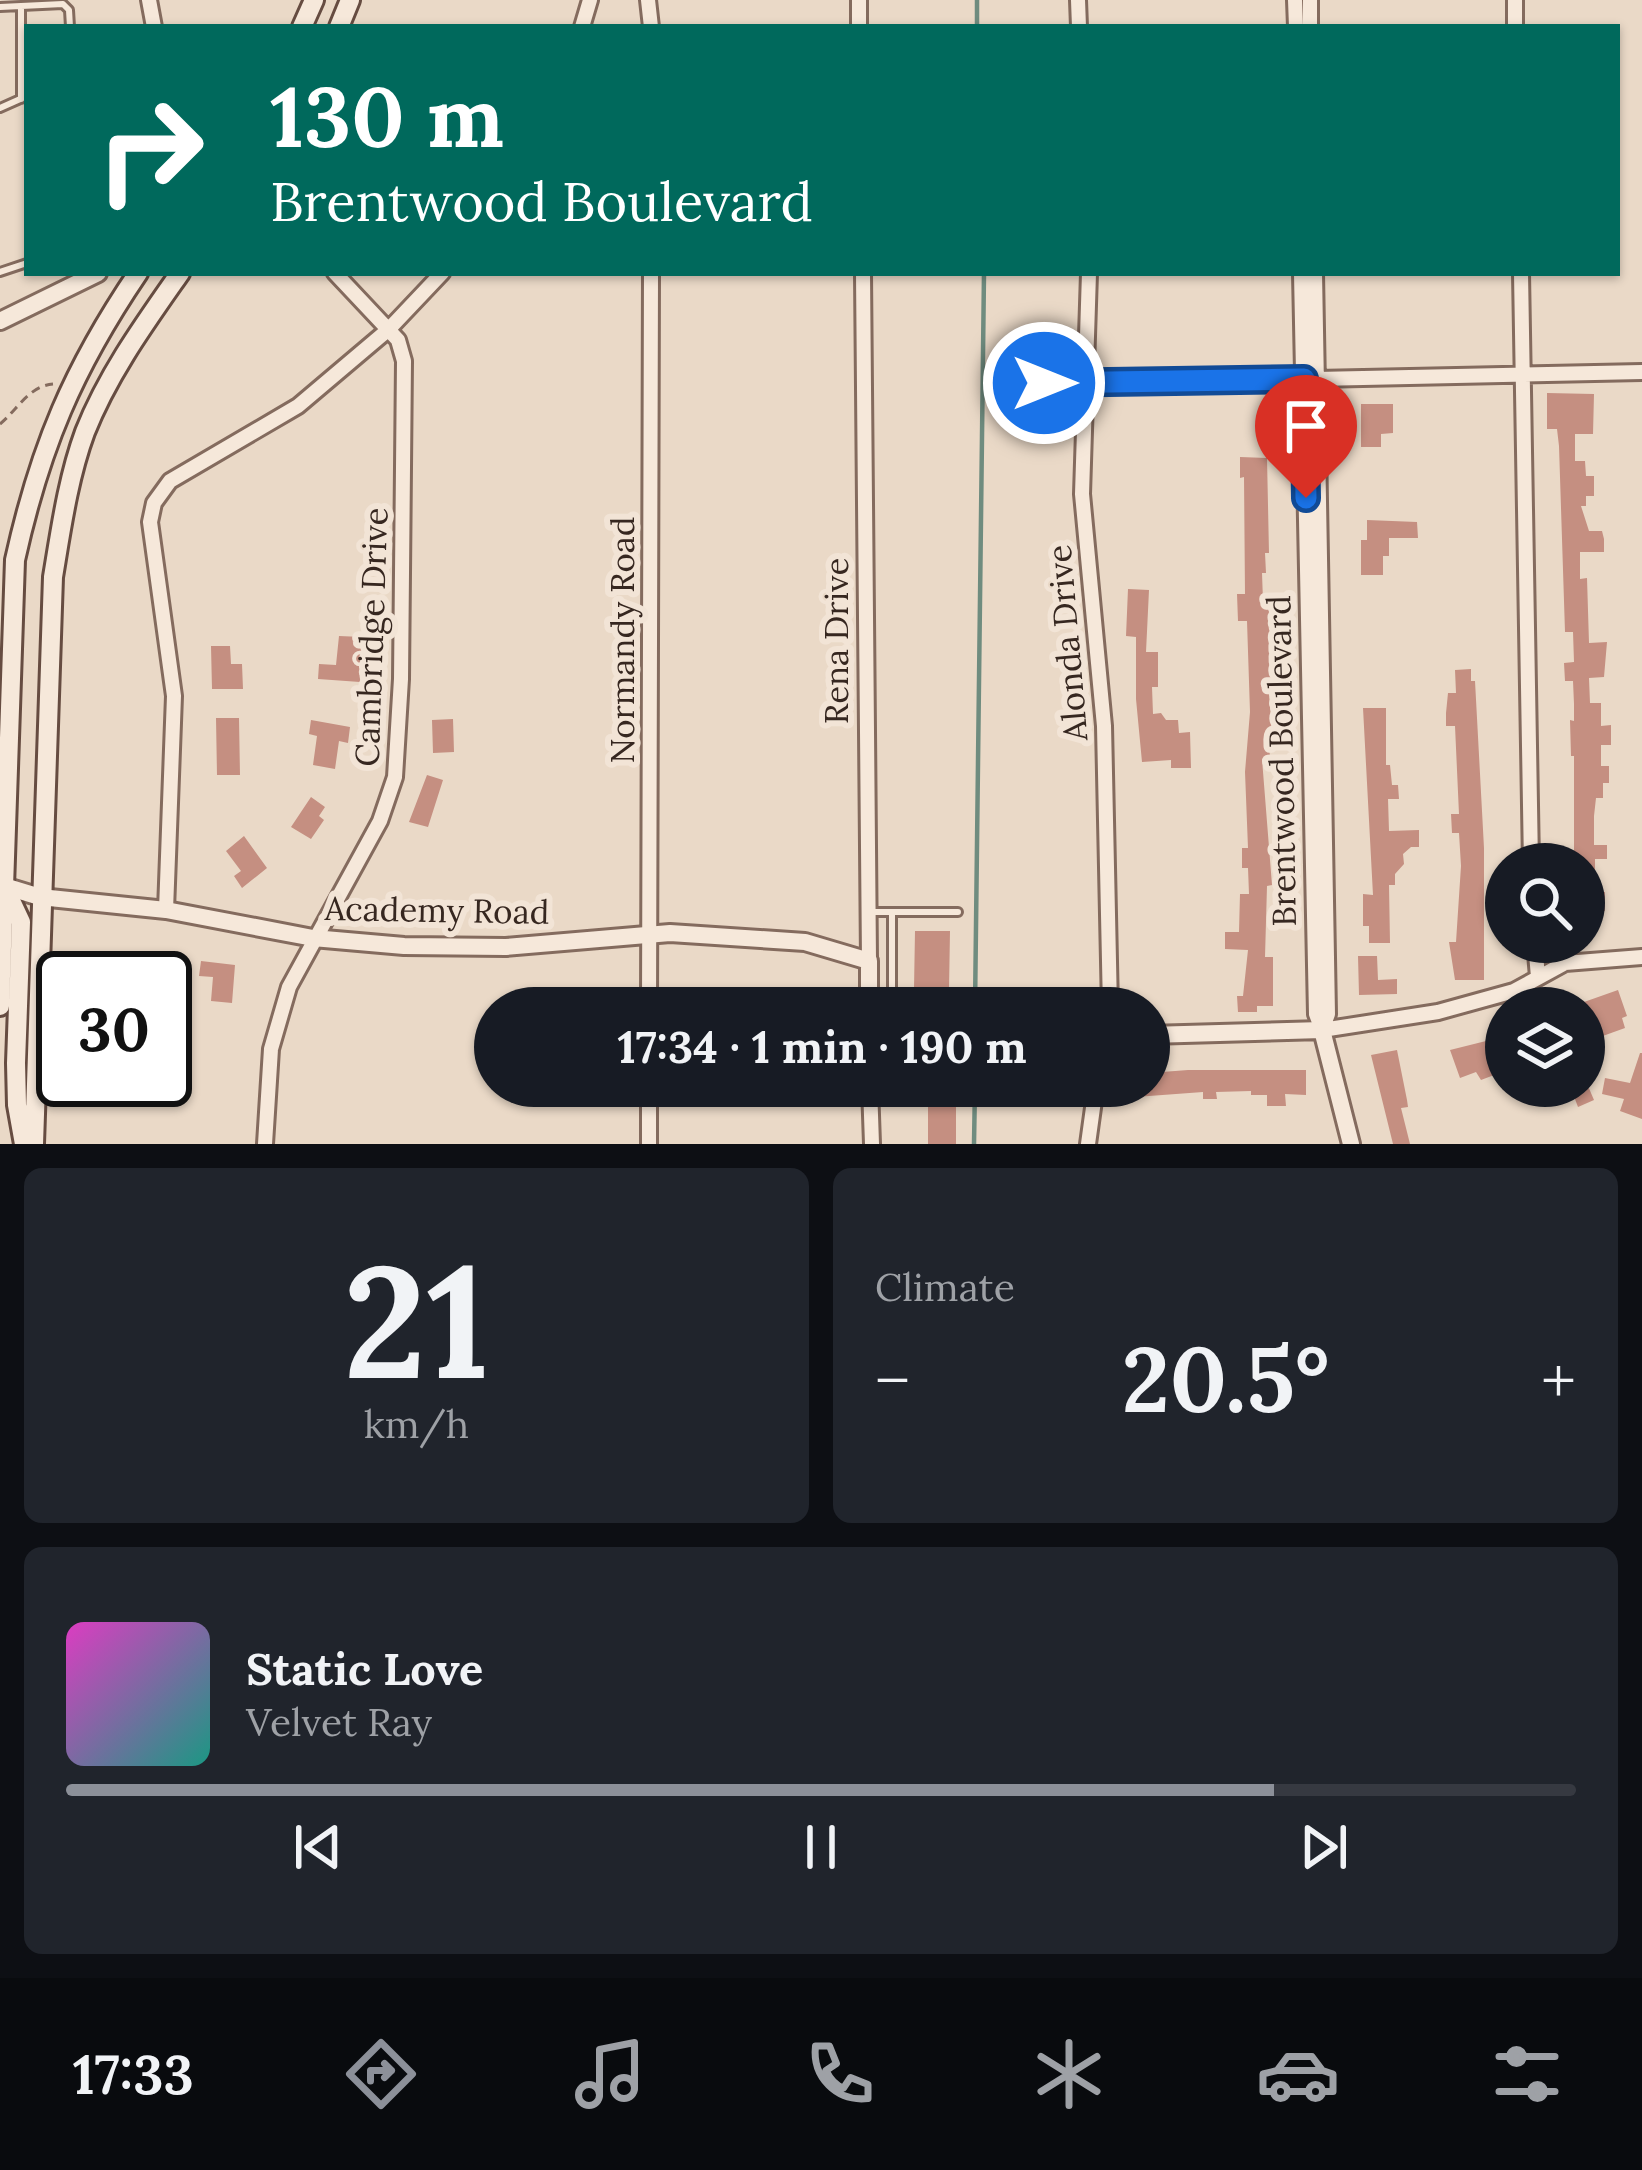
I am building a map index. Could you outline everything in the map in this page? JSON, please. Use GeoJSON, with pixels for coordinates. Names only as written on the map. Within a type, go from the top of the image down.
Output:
{"type":"FeatureCollection","features":[{"type":"Feature","properties":{"kind":"main road"},"geometry":{"type":"LineString","coordinates":[[0,1006],[8,567],[69,386],[136,276]]}},
{"type":"Feature","properties":{"kind":"main road"},"geometry":{"type":"LineString","coordinates":[[34,1144],[53,577],[64,506],[86,432],[104,394],[133,340],[178,276]]}},
{"type":"Feature","properties":{"kind":"main road"},"geometry":{"type":"LineString","coordinates":[[2,885],[21,922],[16,1084],[25,1144]]}},
{"type":"Feature","properties":{"kind":"street"},"geometry":{"type":"LineString","coordinates":[[0,321],[92,276]]}},
{"type":"Feature","properties":{"kind":"street","name":"Cambridge Drive"},"geometry":{"type":"LineString","coordinates":[[265,1144],[267,1072],[289,987],[380,820],[394,777],[401,679],[404,361],[398,340],[338,276]]}},
{"type":"Feature","properties":{"kind":"street"},"geometry":{"type":"LineString","coordinates":[[166,910],[174,696],[150,522],[154,503],[170,481],[298,406],[389,329],[439,276]]}},
{"type":"Feature","properties":{"kind":"street","name":"Normandy Road"},"geometry":{"type":"LineString","coordinates":[[649,987],[651,276]]}},
{"type":"Feature","properties":{"kind":"street","name":"Rena Drive"},"geometry":{"type":"LineString","coordinates":[[863,276],[869,987]]}},
{"type":"Feature","properties":{"kind":"street","name":"Alonda Drive"},"geometry":{"type":"LineString","coordinates":[[1089,276],[1084,515],[1104,726],[1110,987]]}},
{"type":"Feature","properties":{"kind":"street","name":"Brentwood Boulevard"},"geometry":{"type":"LineString","coordinates":[[1301,276],[1310,379]]}},
{"type":"Feature","properties":{"kind":"street","name":"Brentwood Boulevard"},"geometry":{"type":"LineString","coordinates":[[1315,276],[1310,379],[1316,1014],[1351,1144]]}},
{"type":"Feature","properties":{"kind":"street"},"geometry":{"type":"LineString","coordinates":[[1521,276],[1531,843]]}},
{"type":"Feature","properties":{"kind":"street"},"geometry":{"type":"LineString","coordinates":[[1004,382],[1642,372]]}},
{"type":"Feature","properties":{"kind":"street","name":"Academy Road"},"geometry":{"type":"LineString","coordinates":[[2,885],[40,897],[166,910],[313,938],[404,946],[506,947],[649,933],[805,942],[869,970]]}},
{"type":"Feature","properties":{"kind":"street"},"geometry":{"type":"LineString","coordinates":[[1170,1034],[1322,1030],[1438,1012],[1514,991],[1565,963],[1642,957]]}},
{"type":"Feature","properties":{"kind":"street"},"geometry":{"type":"LineString","coordinates":[[1537,963],[1538,977]]}},
{"type":"Feature","properties":{"kind":"street"},"geometry":{"type":"LineString","coordinates":[[649,1107],[649,1144]]}},
{"type":"Feature","properties":{"kind":"street"},"geometry":{"type":"LineString","coordinates":[[871,1107],[872,1144]]}},
{"type":"Feature","properties":{"kind":"street"},"geometry":{"type":"LineString","coordinates":[[1088,1144],[1093,1107]]}},
{"type":"Feature","properties":{"kind":"lane"},"geometry":{"type":"LineString","coordinates":[[0,7],[63,4],[69,10],[70,24]]}},
{"type":"Feature","properties":{"kind":"lane"},"geometry":{"type":"LineString","coordinates":[[0,108],[24,98],[21,7]]}},
{"type":"Feature","properties":{"kind":"lane"},"geometry":{"type":"LineString","coordinates":[[868,912],[958,912]]}},
{"type":"Feature","properties":{"kind":"lane"},"geometry":{"type":"LineString","coordinates":[[892,912],[892,987]]}},
{"type":"Feature","properties":{"kind":"lane"},"geometry":{"type":"LineString","coordinates":[[869,970],[892,979]]}},
{"type":"Feature","properties":{"kind":"path"},"geometry":{"type":"LineString","coordinates":[[0,424],[42,385],[55,384]]}},
{"type":"Feature","properties":{"kind":"building"},"geometry":{"type":"Polygon","coordinates":[[[1547,393],[1594,394],[1593,434],[1575,434],[1575,461],[1585,461],[1586,476],[1594,476],[1594,496],[1586,496],[1586,506],[1581,506],[1589,531],[1602,531],[1604,539],[1604,552],[1580,552],[1580,579],[1587,578],[1589,643],[1607,642],[1604,677],[1589,678],[1590,703],[1601,703],[1601,726],[1611,725],[1611,745],[1601,745],[1601,766],[1609,766],[1609,783],[1603,783],[1603,798],[1596,798],[1594,843],[1574,843],[1573,681],[1565,681],[1564,663],[1574,662],[1573,632],[1565,632],[1557,429],[1547,429],[1547,393]]]}},
{"type":"Feature","properties":{"kind":"building"},"geometry":{"type":"Polygon","coordinates":[[[1361,404],[1393,404],[1393,433],[1381,434],[1381,447],[1361,447],[1361,404]]]}},
{"type":"Feature","properties":{"kind":"building"},"geometry":{"type":"Polygon","coordinates":[[[1240,457],[1267,458],[1269,553],[1265,553],[1266,573],[1262,573],[1263,601],[1270,601],[1274,678],[1270,678],[1269,695],[1273,742],[1269,742],[1270,759],[1262,759],[1272,885],[1267,886],[1265,957],[1273,957],[1273,1006],[1257,1006],[1257,1012],[1238,1012],[1248,950],[1225,949],[1225,932],[1239,932],[1240,894],[1249,894],[1248,868],[1242,868],[1242,848],[1248,848],[1245,772],[1250,712],[1247,621],[1238,621],[1237,594],[1245,594],[1240,457]]]}},
{"type":"Feature","properties":{"kind":"building"},"geometry":{"type":"Polygon","coordinates":[[[1367,520],[1417,522],[1418,538],[1389,538],[1383,575],[1361,575],[1361,540],[1367,540],[1367,520]]]}},
{"type":"Feature","properties":{"kind":"building"},"geometry":{"type":"Polygon","coordinates":[[[1128,589],[1149,590],[1146,652],[1158,652],[1153,714],[1178,720],[1179,733],[1190,732],[1191,768],[1171,768],[1171,760],[1142,762],[1136,637],[1126,636],[1128,589]]]}},
{"type":"Feature","properties":{"kind":"building"},"geometry":{"type":"Polygon","coordinates":[[[339,636],[362,637],[360,682],[318,679],[319,664],[336,665],[339,636]]]}},
{"type":"Feature","properties":{"kind":"building"},"geometry":{"type":"Polygon","coordinates":[[[211,646],[230,646],[231,664],[242,664],[243,689],[212,689],[211,646]]]}},
{"type":"Feature","properties":{"kind":"building"},"geometry":{"type":"Polygon","coordinates":[[[1471,669],[1484,848],[1484,980],[1455,980],[1449,942],[1456,942],[1461,866],[1459,833],[1452,833],[1451,814],[1459,814],[1455,726],[1446,726],[1446,713],[1448,693],[1456,693],[1455,670],[1471,669]]]}},
{"type":"Feature","properties":{"kind":"building"},"geometry":{"type":"Polygon","coordinates":[[[1363,708],[1386,708],[1386,765],[1390,765],[1392,785],[1398,785],[1399,799],[1388,799],[1389,831],[1419,830],[1419,847],[1403,854],[1395,885],[1389,885],[1390,943],[1369,943],[1369,926],[1363,926],[1363,894],[1373,895],[1363,708]]]}},
{"type":"Feature","properties":{"kind":"building"},"geometry":{"type":"Polygon","coordinates":[[[216,718],[239,718],[240,775],[217,775],[216,718]]]}},
{"type":"Feature","properties":{"kind":"building"},"geometry":{"type":"Polygon","coordinates":[[[453,719],[454,752],[433,753],[432,720],[453,719]]]}},
{"type":"Feature","properties":{"kind":"building"},"geometry":{"type":"Polygon","coordinates":[[[311,720],[350,727],[348,743],[339,741],[335,769],[313,765],[317,736],[309,734],[311,720]]]}},
{"type":"Feature","properties":{"kind":"building"},"geometry":{"type":"Polygon","coordinates":[[[427,775],[443,780],[428,827],[409,822],[427,775]]]}},
{"type":"Feature","properties":{"kind":"building"},"geometry":{"type":"Polygon","coordinates":[[[311,797],[325,807],[319,816],[324,820],[311,839],[291,827],[311,797]]]}},
{"type":"Feature","properties":{"kind":"building"},"geometry":{"type":"Polygon","coordinates":[[[244,836],[267,868],[242,888],[234,876],[241,871],[226,851],[244,836]]]}},
{"type":"Feature","properties":{"kind":"building"},"geometry":{"type":"Polygon","coordinates":[[[915,931],[950,931],[949,987],[914,987],[915,931]]]}},
{"type":"Feature","properties":{"kind":"building"},"geometry":{"type":"Polygon","coordinates":[[[1358,956],[1377,956],[1378,980],[1397,979],[1397,994],[1359,995],[1358,956]]]}},
{"type":"Feature","properties":{"kind":"building"},"geometry":{"type":"Polygon","coordinates":[[[201,961],[235,965],[232,1003],[211,1001],[213,977],[199,976],[201,961]]]}},
{"type":"Feature","properties":{"kind":"building"},"geometry":{"type":"Polygon","coordinates":[[[1618,990],[1627,1016],[1622,1018],[1625,1028],[1605,1035],[1605,995],[1618,990]]]}},
{"type":"Feature","properties":{"kind":"building"},"geometry":{"type":"Polygon","coordinates":[[[1485,1041],[1485,1078],[1476,1072],[1460,1078],[1450,1050],[1485,1041]]]}},
{"type":"Feature","properties":{"kind":"building"},"geometry":{"type":"Polygon","coordinates":[[[1397,1050],[1408,1107],[1401,1108],[1410,1144],[1393,1144],[1371,1055],[1397,1050]]]}},
{"type":"Feature","properties":{"kind":"building"},"geometry":{"type":"Polygon","coordinates":[[[1642,1053],[1642,1119],[1620,1111],[1624,1099],[1605,1095],[1605,1078],[1630,1083],[1642,1053]]]}},
{"type":"Feature","properties":{"kind":"building"},"geometry":{"type":"Polygon","coordinates":[[[1306,1070],[1306,1095],[1285,1094],[1286,1106],[1267,1106],[1267,1095],[1251,1095],[1251,1091],[1216,1092],[1217,1099],[1203,1099],[1203,1092],[1170,1094],[1170,1071],[1306,1070]]]}},
{"type":"Feature","properties":{"kind":"building"},"geometry":{"type":"Polygon","coordinates":[[[928,1107],[956,1107],[956,1144],[928,1144],[928,1107]]]}},
{"type":"Feature","properties":{"kind":"waterway"},"geometry":{"type":"LineString","coordinates":[[977,0],[977,24]]}},
{"type":"Feature","properties":{"kind":"waterway"},"geometry":{"type":"LineString","coordinates":[[975,987],[984,276]]}},
{"type":"Feature","properties":{"kind":"waterway"},"geometry":{"type":"LineString","coordinates":[[974,1144],[975,1107]]}},
{"type":"Feature","properties":{"kind":"route"},"geometry":{"type":"LineString","coordinates":[[1044,383],[1304,379],[1306,498]]}}]}
